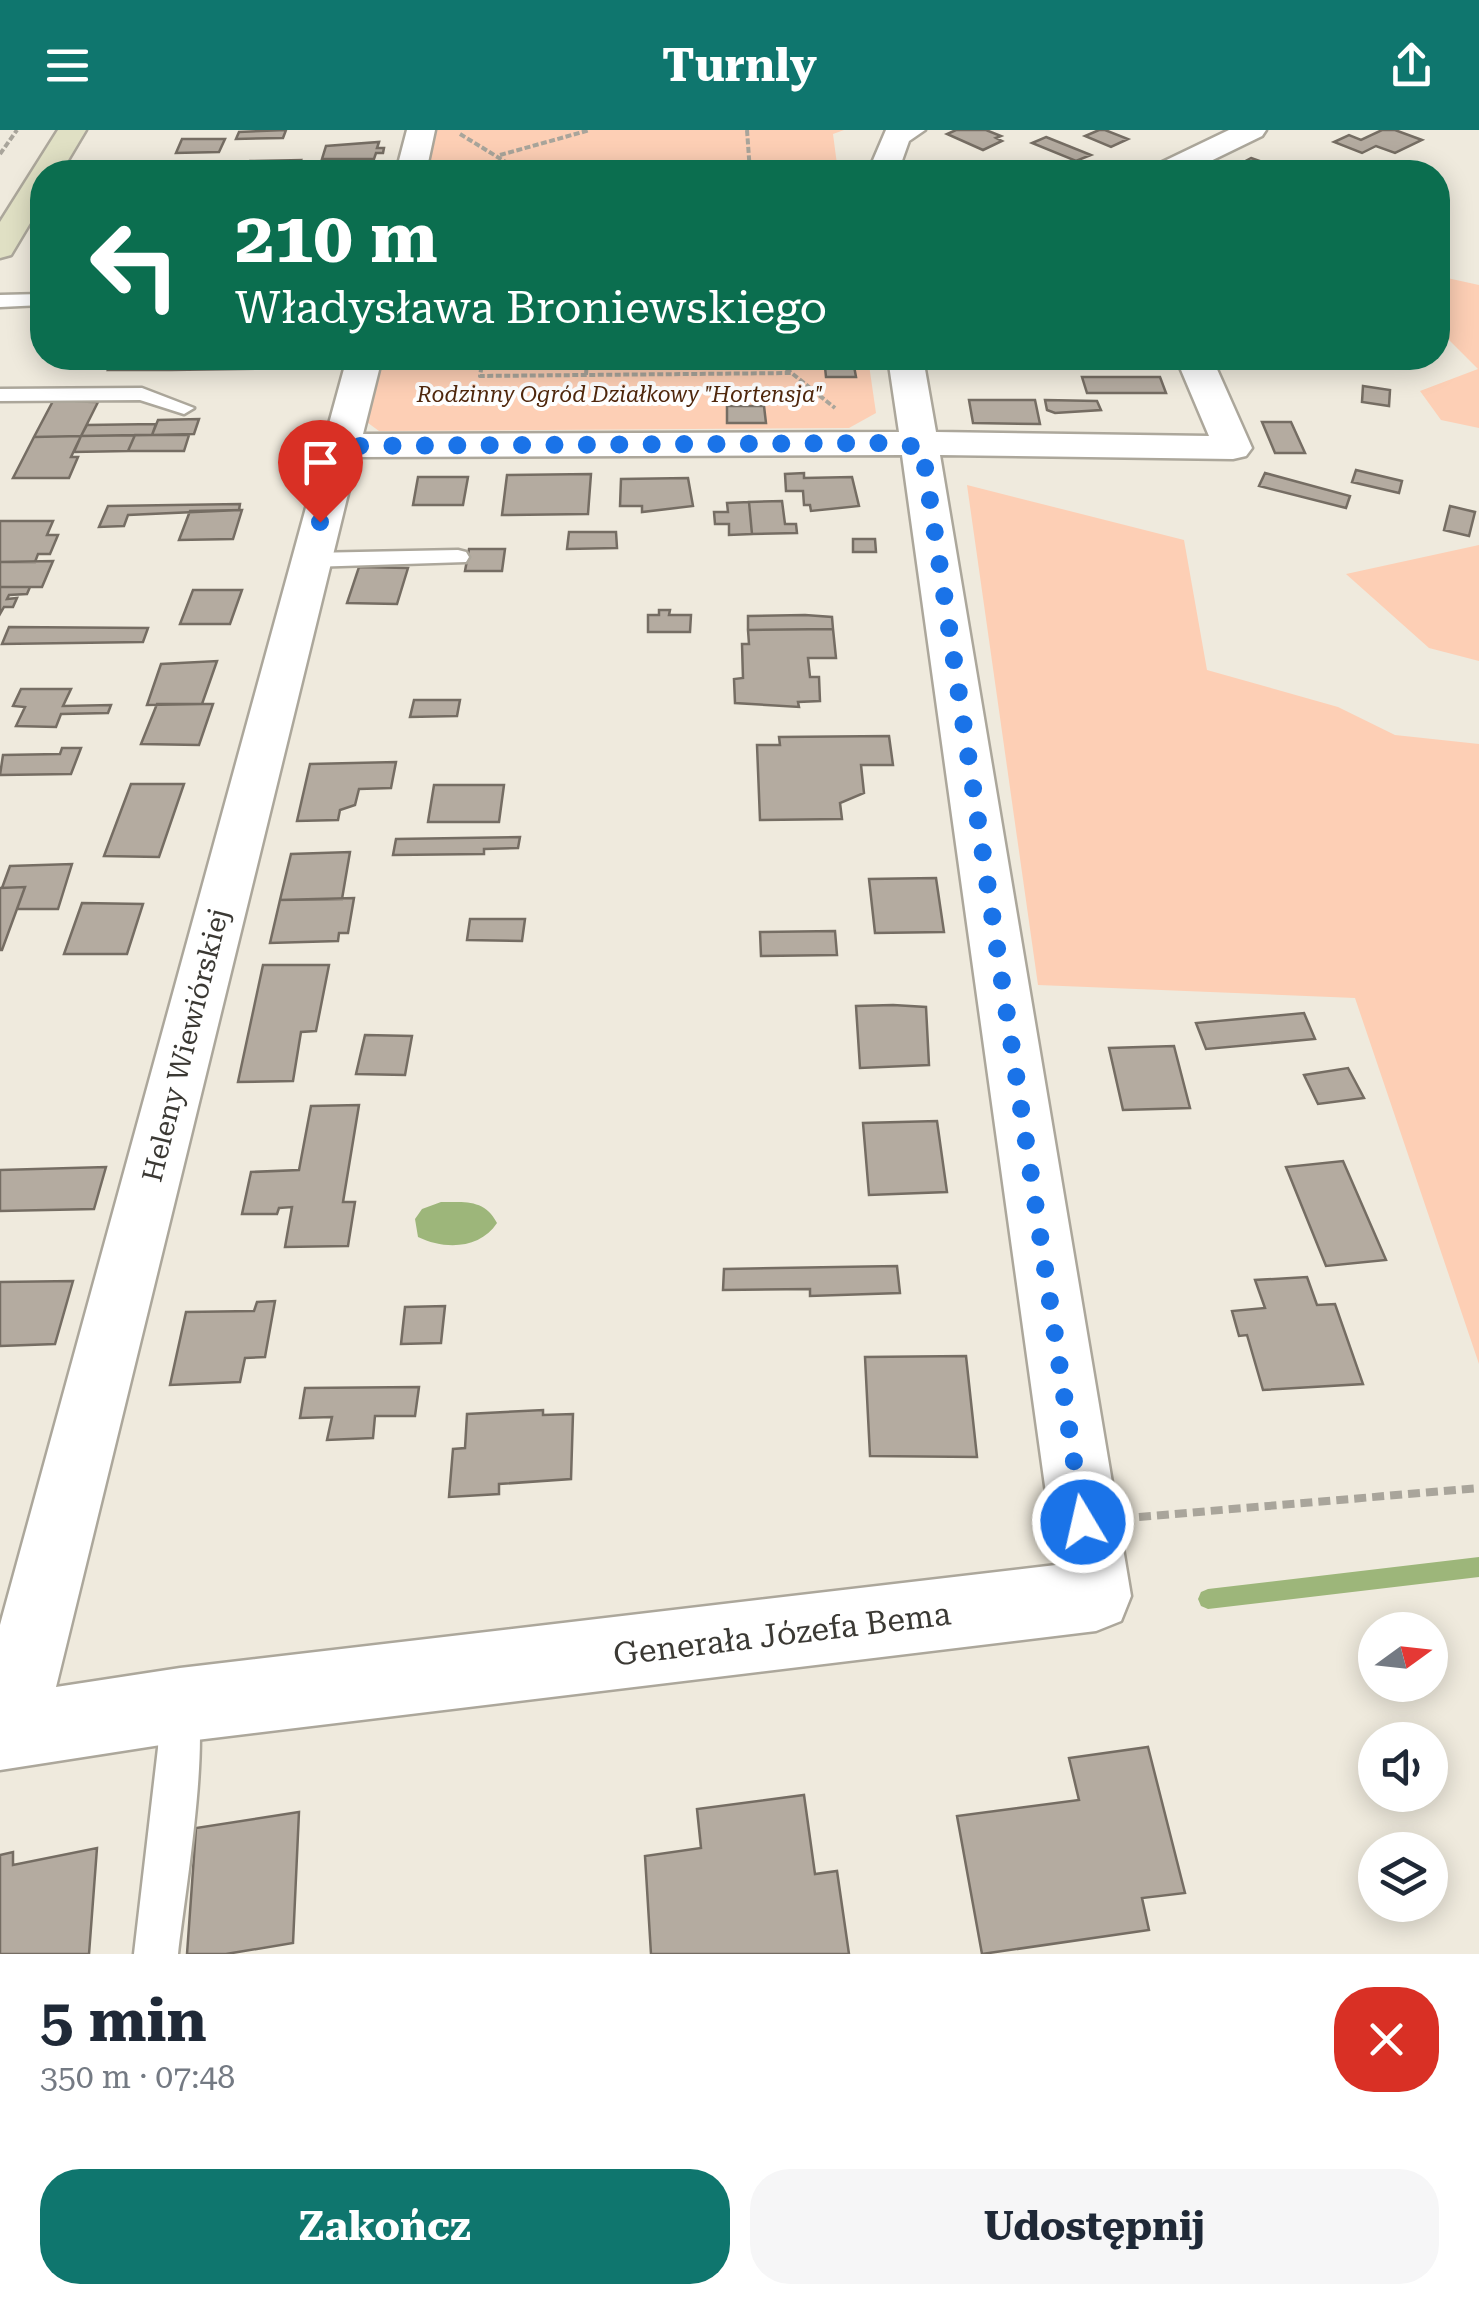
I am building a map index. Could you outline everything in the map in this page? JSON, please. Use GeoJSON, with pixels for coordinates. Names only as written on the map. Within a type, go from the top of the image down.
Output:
{"type":"FeatureCollection","features":[{"type":"Feature","properties":{"kind":"main road"},"geometry":{"type":"LineString","coordinates":[[53,160],[72,130]]}},
{"type":"Feature","properties":{"kind":"main road"},"geometry":{"type":"LineString","coordinates":[[0,248],[12,207],[30,189]]}},
{"type":"Feature","properties":{"kind":"street"},"geometry":{"type":"LineString","coordinates":[[414,160],[422,130]]}},
{"type":"Feature","properties":{"kind":"street"},"geometry":{"type":"LineString","coordinates":[[1191,160],[1252,130]]}},
{"type":"Feature","properties":{"kind":"street"},"geometry":{"type":"LineString","coordinates":[[888,160],[896,132]]}},
{"type":"Feature","properties":{"kind":"street","name":"Heleny Wiewiórskiej"},"geometry":{"type":"LineString","coordinates":[[4,1732],[361,370]]}},
{"type":"Feature","properties":{"kind":"street"},"geometry":{"type":"LineString","coordinates":[[905,370],[900,445],[1083,1522]]}},
{"type":"Feature","properties":{"kind":"street"},"geometry":{"type":"LineString","coordinates":[[342,446],[1233,448],[1199,370]]}},
{"type":"Feature","properties":{"kind":"street","name":"Generała Józefa Bema"},"geometry":{"type":"LineString","coordinates":[[4,1732],[180,1705],[1096,1596],[1083,1522]]}},
{"type":"Feature","properties":{"kind":"lane"},"geometry":{"type":"LineString","coordinates":[[0,301],[30,300]]}},
{"type":"Feature","properties":{"kind":"lane"},"geometry":{"type":"LineString","coordinates":[[0,395],[142,394],[184,408]]}},
{"type":"Feature","properties":{"kind":"lane"},"geometry":{"type":"LineString","coordinates":[[310,560],[458,557]]}},
{"type":"Feature","properties":{"kind":"lane"},"geometry":{"type":"LineString","coordinates":[[156,1954],[179,1748],[180,1705]]}},
{"type":"Feature","properties":{"kind":"path"},"geometry":{"type":"LineString","coordinates":[[0,154],[17,130]]}},
{"type":"Feature","properties":{"kind":"path"},"geometry":{"type":"LineString","coordinates":[[452,130],[506,160]]}},
{"type":"Feature","properties":{"kind":"path"},"geometry":{"type":"LineString","coordinates":[[500,155],[590,130]]}},
{"type":"Feature","properties":{"kind":"path"},"geometry":{"type":"LineString","coordinates":[[747,130],[749,160]]}},
{"type":"Feature","properties":{"kind":"path"},"geometry":{"type":"LineString","coordinates":[[481,370],[480,376],[791,373]]}},
{"type":"Feature","properties":{"kind":"path"},"geometry":{"type":"LineString","coordinates":[[586,370],[586,376]]}},
{"type":"Feature","properties":{"kind":"path"},"geometry":{"type":"LineString","coordinates":[[787,370],[900,445]]}},
{"type":"Feature","properties":{"kind":"path"},"geometry":{"type":"LineString","coordinates":[[1083,1522],[1479,1488]]}},
{"type":"Feature","properties":{"kind":"green space"},"geometry":{"type":"Polygon","coordinates":[[[436,130],[844,130],[833,134],[836,160],[429,160],[436,130]]]}},
{"type":"Feature","properties":{"kind":"green space"},"geometry":{"type":"Polygon","coordinates":[[[1450,279],[1479,285],[1479,428],[1441,420],[1420,391],[1478,369],[1450,341],[1450,279]]]}},
{"type":"Feature","properties":{"kind":"green space","name":"Rodzinny Ogród Działkowy \"Hortensja\""},"geometry":{"type":"Polygon","coordinates":[[[377,370],[870,370],[876,413],[849,428],[379,431],[364,420],[377,370]]]}},
{"type":"Feature","properties":{"kind":"green space"},"geometry":{"type":"Polygon","coordinates":[[[967,485],[1184,540],[1207,670],[1338,707],[1395,735],[1479,744],[1479,1364],[1355,998],[1038,985],[967,485]]]}},
{"type":"Feature","properties":{"kind":"green space"},"geometry":{"type":"Polygon","coordinates":[[[1479,545],[1479,661],[1429,648],[1346,574],[1479,545]]]}},
{"type":"Feature","properties":{"kind":"shaded area"},"geometry":{"type":"Polygon","coordinates":[[[441,1202],[480,1206],[497,1223],[481,1238],[461,1245],[439,1244],[418,1237],[415,1219],[422,1209],[441,1202]]]}},
{"type":"Feature","properties":{"kind":"building"},"geometry":{"type":"Polygon","coordinates":[[[286,130],[283,138],[236,139],[239,132],[286,130]]]}},
{"type":"Feature","properties":{"kind":"building"},"geometry":{"type":"Polygon","coordinates":[[[956,130],[986,130],[1001,136],[996,138],[1002,141],[983,150],[947,134],[956,130]]]}},
{"type":"Feature","properties":{"kind":"building"},"geometry":{"type":"Polygon","coordinates":[[[1099,130],[1128,139],[1111,147],[1085,136],[1099,130]]]}},
{"type":"Feature","properties":{"kind":"building"},"geometry":{"type":"Polygon","coordinates":[[[1382,130],[1395,130],[1422,140],[1395,153],[1376,146],[1362,153],[1334,142],[1349,135],[1361,140],[1382,130]]]}},
{"type":"Feature","properties":{"kind":"building"},"geometry":{"type":"Polygon","coordinates":[[[1046,137],[1091,155],[1074,160],[1032,143],[1046,137]]]}},
{"type":"Feature","properties":{"kind":"building"},"geometry":{"type":"Polygon","coordinates":[[[182,139],[225,139],[219,152],[176,153],[182,139]]]}},
{"type":"Feature","properties":{"kind":"building"},"geometry":{"type":"Polygon","coordinates":[[[379,142],[377,148],[384,148],[383,153],[376,153],[374,159],[322,159],[326,146],[379,142]]]}},
{"type":"Feature","properties":{"kind":"building"},"geometry":{"type":"Polygon","coordinates":[[[825,370],[855,370],[856,377],[826,377],[825,370]]]}},
{"type":"Feature","properties":{"kind":"building"},"geometry":{"type":"Polygon","coordinates":[[[1082,377],[1160,377],[1166,393],[1087,393],[1082,377]]]}},
{"type":"Feature","properties":{"kind":"building"},"geometry":{"type":"Polygon","coordinates":[[[1363,386],[1390,390],[1389,406],[1362,402],[1363,386]]]}},
{"type":"Feature","properties":{"kind":"building"},"geometry":{"type":"Polygon","coordinates":[[[969,400],[1035,400],[1040,424],[973,423],[969,400]]]}},
{"type":"Feature","properties":{"kind":"building"},"geometry":{"type":"Polygon","coordinates":[[[1045,400],[1097,401],[1101,410],[1055,413],[1047,410],[1045,400]]]}},
{"type":"Feature","properties":{"kind":"building"},"geometry":{"type":"Polygon","coordinates":[[[53,401],[98,402],[81,436],[34,437],[53,401]]]}},
{"type":"Feature","properties":{"kind":"building"},"geometry":{"type":"Polygon","coordinates":[[[727,406],[764,406],[766,423],[727,423],[727,406]]]}},
{"type":"Feature","properties":{"kind":"building"},"geometry":{"type":"Polygon","coordinates":[[[199,419],[194,434],[152,435],[158,420],[199,419]]]}},
{"type":"Feature","properties":{"kind":"building"},"geometry":{"type":"Polygon","coordinates":[[[1262,422],[1291,422],[1305,453],[1275,453],[1262,422]]]}},
{"type":"Feature","properties":{"kind":"building"},"geometry":{"type":"Polygon","coordinates":[[[156,424],[152,435],[81,436],[87,425],[156,424]]]}},
{"type":"Feature","properties":{"kind":"building"},"geometry":{"type":"Polygon","coordinates":[[[135,435],[128,451],[74,452],[81,436],[135,435]]]}},
{"type":"Feature","properties":{"kind":"building"},"geometry":{"type":"Polygon","coordinates":[[[135,435],[189,435],[184,451],[128,451],[135,435]]]}},
{"type":"Feature","properties":{"kind":"building"},"geometry":{"type":"Polygon","coordinates":[[[81,436],[71,457],[78,457],[69,478],[13,478],[34,437],[81,436]]]}},
{"type":"Feature","properties":{"kind":"building"},"geometry":{"type":"Polygon","coordinates":[[[1356,470],[1402,481],[1399,493],[1352,482],[1356,470]]]}},
{"type":"Feature","properties":{"kind":"building"},"geometry":{"type":"Polygon","coordinates":[[[804,473],[804,478],[852,477],[859,506],[811,511],[810,505],[804,505],[803,491],[786,491],[785,474],[804,473]]]}},
{"type":"Feature","properties":{"kind":"building"},"geometry":{"type":"Polygon","coordinates":[[[1265,473],[1350,496],[1346,508],[1259,486],[1265,473]]]}},
{"type":"Feature","properties":{"kind":"building"},"geometry":{"type":"Polygon","coordinates":[[[591,474],[588,514],[502,515],[507,475],[591,474]]]}},
{"type":"Feature","properties":{"kind":"building"},"geometry":{"type":"Polygon","coordinates":[[[418,477],[468,477],[463,505],[413,505],[418,477]]]}},
{"type":"Feature","properties":{"kind":"building"},"geometry":{"type":"Polygon","coordinates":[[[688,478],[693,506],[642,512],[642,506],[620,506],[621,479],[688,478]]]}},
{"type":"Feature","properties":{"kind":"building"},"geometry":{"type":"Polygon","coordinates":[[[782,501],[785,524],[796,524],[797,533],[752,534],[749,502],[782,501]]]}},
{"type":"Feature","properties":{"kind":"building"},"geometry":{"type":"Polygon","coordinates":[[[749,502],[752,534],[729,535],[729,524],[715,524],[714,512],[728,512],[727,503],[749,502]]]}},
{"type":"Feature","properties":{"kind":"building"},"geometry":{"type":"Polygon","coordinates":[[[240,504],[239,510],[128,515],[124,526],[99,527],[108,506],[240,504]]]}},
{"type":"Feature","properties":{"kind":"building"},"geometry":{"type":"Polygon","coordinates":[[[1450,506],[1475,512],[1469,536],[1444,530],[1450,506]]]}},
{"type":"Feature","properties":{"kind":"building"},"geometry":{"type":"Polygon","coordinates":[[[242,510],[233,539],[179,540],[190,511],[242,510]]]}},
{"type":"Feature","properties":{"kind":"building"},"geometry":{"type":"Polygon","coordinates":[[[0,521],[53,521],[47,535],[58,535],[50,554],[38,554],[35,562],[0,562],[0,521]]]}},
{"type":"Feature","properties":{"kind":"building"},"geometry":{"type":"Polygon","coordinates":[[[569,532],[616,532],[617,548],[567,549],[569,532]]]}},
{"type":"Feature","properties":{"kind":"building"},"geometry":{"type":"Polygon","coordinates":[[[853,539],[875,539],[876,552],[853,552],[853,539]]]}},
{"type":"Feature","properties":{"kind":"building"},"geometry":{"type":"Polygon","coordinates":[[[469,549],[505,549],[502,571],[465,571],[469,549]]]}},
{"type":"Feature","properties":{"kind":"building"},"geometry":{"type":"Polygon","coordinates":[[[53,561],[42,587],[0,587],[0,562],[53,561]]]}},
{"type":"Feature","properties":{"kind":"building"},"geometry":{"type":"Polygon","coordinates":[[[359,567],[408,568],[397,604],[347,603],[359,567]]]}},
{"type":"Feature","properties":{"kind":"building"},"geometry":{"type":"Polygon","coordinates":[[[0,587],[30,587],[27,594],[9,595],[7,599],[17,598],[13,607],[4,607],[0,614],[0,587]]]}},
{"type":"Feature","properties":{"kind":"building"},"geometry":{"type":"Polygon","coordinates":[[[193,590],[242,590],[230,624],[180,624],[193,590]]]}},
{"type":"Feature","properties":{"kind":"building"},"geometry":{"type":"Polygon","coordinates":[[[659,610],[670,610],[669,615],[691,615],[690,632],[648,632],[648,615],[659,615],[659,610]]]}},
{"type":"Feature","properties":{"kind":"building"},"geometry":{"type":"Polygon","coordinates":[[[748,616],[832,617],[833,629],[748,630],[748,616]]]}},
{"type":"Feature","properties":{"kind":"building"},"geometry":{"type":"Polygon","coordinates":[[[9,627],[148,628],[143,642],[2,644],[9,627]]]}},
{"type":"Feature","properties":{"kind":"building"},"geometry":{"type":"Polygon","coordinates":[[[833,629],[836,658],[808,658],[810,677],[819,677],[820,701],[798,702],[799,707],[735,703],[734,679],[743,678],[742,644],[749,644],[748,630],[833,629]]]}},
{"type":"Feature","properties":{"kind":"building"},"geometry":{"type":"Polygon","coordinates":[[[217,661],[202,704],[147,705],[161,664],[217,661]]]}},
{"type":"Feature","properties":{"kind":"building"},"geometry":{"type":"Polygon","coordinates":[[[21,689],[71,689],[63,706],[111,705],[108,713],[61,714],[56,727],[16,726],[25,707],[13,706],[21,689]]]}},
{"type":"Feature","properties":{"kind":"building"},"geometry":{"type":"Polygon","coordinates":[[[414,700],[460,700],[457,716],[410,717],[414,700]]]}},
{"type":"Feature","properties":{"kind":"building"},"geometry":{"type":"Polygon","coordinates":[[[157,704],[213,704],[199,745],[141,744],[157,704]]]}},
{"type":"Feature","properties":{"kind":"building"},"geometry":{"type":"Polygon","coordinates":[[[889,736],[893,765],[861,765],[864,793],[840,803],[842,819],[760,820],[757,745],[780,745],[779,737],[889,736]]]}},
{"type":"Feature","properties":{"kind":"building"},"geometry":{"type":"Polygon","coordinates":[[[62,748],[81,748],[71,774],[0,775],[3,755],[60,754],[62,748]]]}},
{"type":"Feature","properties":{"kind":"building"},"geometry":{"type":"Polygon","coordinates":[[[396,762],[391,788],[359,789],[355,805],[340,810],[338,820],[297,821],[310,764],[396,762]]]}},
{"type":"Feature","properties":{"kind":"building"},"geometry":{"type":"Polygon","coordinates":[[[131,784],[184,784],[159,857],[104,856],[131,784]]]}},
{"type":"Feature","properties":{"kind":"building"},"geometry":{"type":"Polygon","coordinates":[[[434,785],[504,785],[499,822],[428,822],[434,785]]]}},
{"type":"Feature","properties":{"kind":"building"},"geometry":{"type":"Polygon","coordinates":[[[520,837],[518,848],[484,849],[484,854],[393,855],[396,839],[520,837]]]}},
{"type":"Feature","properties":{"kind":"building"},"geometry":{"type":"Polygon","coordinates":[[[350,852],[342,899],[280,900],[291,854],[350,852]]]}},
{"type":"Feature","properties":{"kind":"building"},"geometry":{"type":"Polygon","coordinates":[[[72,864],[58,909],[17,909],[25,887],[2,888],[10,866],[72,864]]]}},
{"type":"Feature","properties":{"kind":"building"},"geometry":{"type":"Polygon","coordinates":[[[936,878],[944,932],[875,933],[869,879],[936,878]]]}},
{"type":"Feature","properties":{"kind":"building"},"geometry":{"type":"Polygon","coordinates":[[[25,887],[2,950],[0,950],[0,888],[25,887]]]}},
{"type":"Feature","properties":{"kind":"building"},"geometry":{"type":"Polygon","coordinates":[[[354,898],[348,933],[339,933],[338,941],[270,943],[280,900],[354,898]]]}},
{"type":"Feature","properties":{"kind":"building"},"geometry":{"type":"Polygon","coordinates":[[[82,903],[143,904],[127,954],[64,954],[82,903]]]}},
{"type":"Feature","properties":{"kind":"building"},"geometry":{"type":"Polygon","coordinates":[[[470,919],[525,919],[522,941],[467,940],[470,919]]]}},
{"type":"Feature","properties":{"kind":"building"},"geometry":{"type":"Polygon","coordinates":[[[835,931],[837,955],[761,956],[760,932],[835,931]]]}},
{"type":"Feature","properties":{"kind":"building"},"geometry":{"type":"Polygon","coordinates":[[[263,965],[329,965],[316,1031],[301,1032],[293,1081],[238,1082],[263,965]]]}},
{"type":"Feature","properties":{"kind":"building"},"geometry":{"type":"Polygon","coordinates":[[[856,1006],[926,1007],[929,1065],[860,1068],[856,1006]]]}},
{"type":"Feature","properties":{"kind":"building"},"geometry":{"type":"Polygon","coordinates":[[[1304,1013],[1315,1039],[1206,1049],[1196,1023],[1304,1013]]]}},
{"type":"Feature","properties":{"kind":"building"},"geometry":{"type":"Polygon","coordinates":[[[365,1035],[412,1036],[405,1075],[356,1074],[365,1035]]]}},
{"type":"Feature","properties":{"kind":"building"},"geometry":{"type":"Polygon","coordinates":[[[1174,1046],[1190,1108],[1123,1110],[1109,1048],[1174,1046]]]}},
{"type":"Feature","properties":{"kind":"building"},"geometry":{"type":"Polygon","coordinates":[[[1348,1068],[1364,1098],[1318,1104],[1304,1075],[1348,1068]]]}},
{"type":"Feature","properties":{"kind":"building"},"geometry":{"type":"Polygon","coordinates":[[[359,1105],[343,1202],[355,1202],[348,1246],[285,1247],[292,1207],[279,1208],[277,1214],[242,1214],[251,1172],[299,1170],[311,1106],[359,1105]]]}},
{"type":"Feature","properties":{"kind":"building"},"geometry":{"type":"Polygon","coordinates":[[[937,1121],[947,1192],[869,1195],[863,1123],[937,1121]]]}},
{"type":"Feature","properties":{"kind":"building"},"geometry":{"type":"Polygon","coordinates":[[[1343,1161],[1386,1260],[1326,1266],[1286,1167],[1343,1161]]]}},
{"type":"Feature","properties":{"kind":"building"},"geometry":{"type":"Polygon","coordinates":[[[106,1167],[94,1209],[0,1211],[0,1170],[106,1167]]]}},
{"type":"Feature","properties":{"kind":"building"},"geometry":{"type":"Polygon","coordinates":[[[897,1266],[900,1293],[810,1296],[810,1289],[723,1290],[724,1269],[897,1266]]]}},
{"type":"Feature","properties":{"kind":"building"},"geometry":{"type":"Polygon","coordinates":[[[1307,1277],[1317,1305],[1335,1304],[1363,1384],[1263,1390],[1247,1335],[1239,1336],[1232,1311],[1265,1308],[1255,1280],[1307,1277]]]}},
{"type":"Feature","properties":{"kind":"building"},"geometry":{"type":"Polygon","coordinates":[[[73,1281],[55,1344],[0,1346],[0,1282],[73,1281]]]}},
{"type":"Feature","properties":{"kind":"building"},"geometry":{"type":"Polygon","coordinates":[[[275,1301],[265,1357],[245,1358],[240,1382],[170,1385],[186,1312],[254,1311],[257,1302],[275,1301]]]}},
{"type":"Feature","properties":{"kind":"building"},"geometry":{"type":"Polygon","coordinates":[[[445,1306],[441,1343],[401,1344],[405,1307],[445,1306]]]}},
{"type":"Feature","properties":{"kind":"building"},"geometry":{"type":"Polygon","coordinates":[[[966,1356],[977,1457],[870,1456],[865,1357],[966,1356]]]}},
{"type":"Feature","properties":{"kind":"building"},"geometry":{"type":"Polygon","coordinates":[[[419,1387],[415,1416],[375,1416],[373,1438],[327,1440],[332,1417],[300,1418],[305,1388],[419,1387]]]}},
{"type":"Feature","properties":{"kind":"building"},"geometry":{"type":"Polygon","coordinates":[[[543,1410],[543,1415],[573,1414],[571,1479],[499,1484],[499,1494],[449,1497],[453,1449],[465,1448],[467,1414],[543,1410]]]}},
{"type":"Feature","properties":{"kind":"building"},"geometry":{"type":"Polygon","coordinates":[[[1148,1747],[1185,1893],[1142,1898],[1149,1930],[982,1954],[957,1816],[1079,1800],[1069,1758],[1148,1747]]]}},
{"type":"Feature","properties":{"kind":"building"},"geometry":{"type":"Polygon","coordinates":[[[804,1795],[815,1874],[837,1871],[849,1954],[651,1954],[645,1856],[701,1848],[697,1809],[804,1795]]]}},
{"type":"Feature","properties":{"kind":"building"},"geometry":{"type":"Polygon","coordinates":[[[299,1812],[293,1943],[226,1954],[187,1954],[196,1828],[299,1812]]]}},
{"type":"Feature","properties":{"kind":"building"},"geometry":{"type":"Polygon","coordinates":[[[97,1848],[89,1954],[0,1954],[0,1855],[13,1852],[13,1865],[97,1848]]]}},
{"type":"Feature","properties":{"kind":"waterway"},"geometry":{"type":"LineString","coordinates":[[1208,1599],[1479,1567]]}},
{"type":"Feature","properties":{"kind":"route"},"geometry":{"type":"LineString","coordinates":[[320,522],[342,446],[878,443],[922,447],[1083,1522]]}}]}
